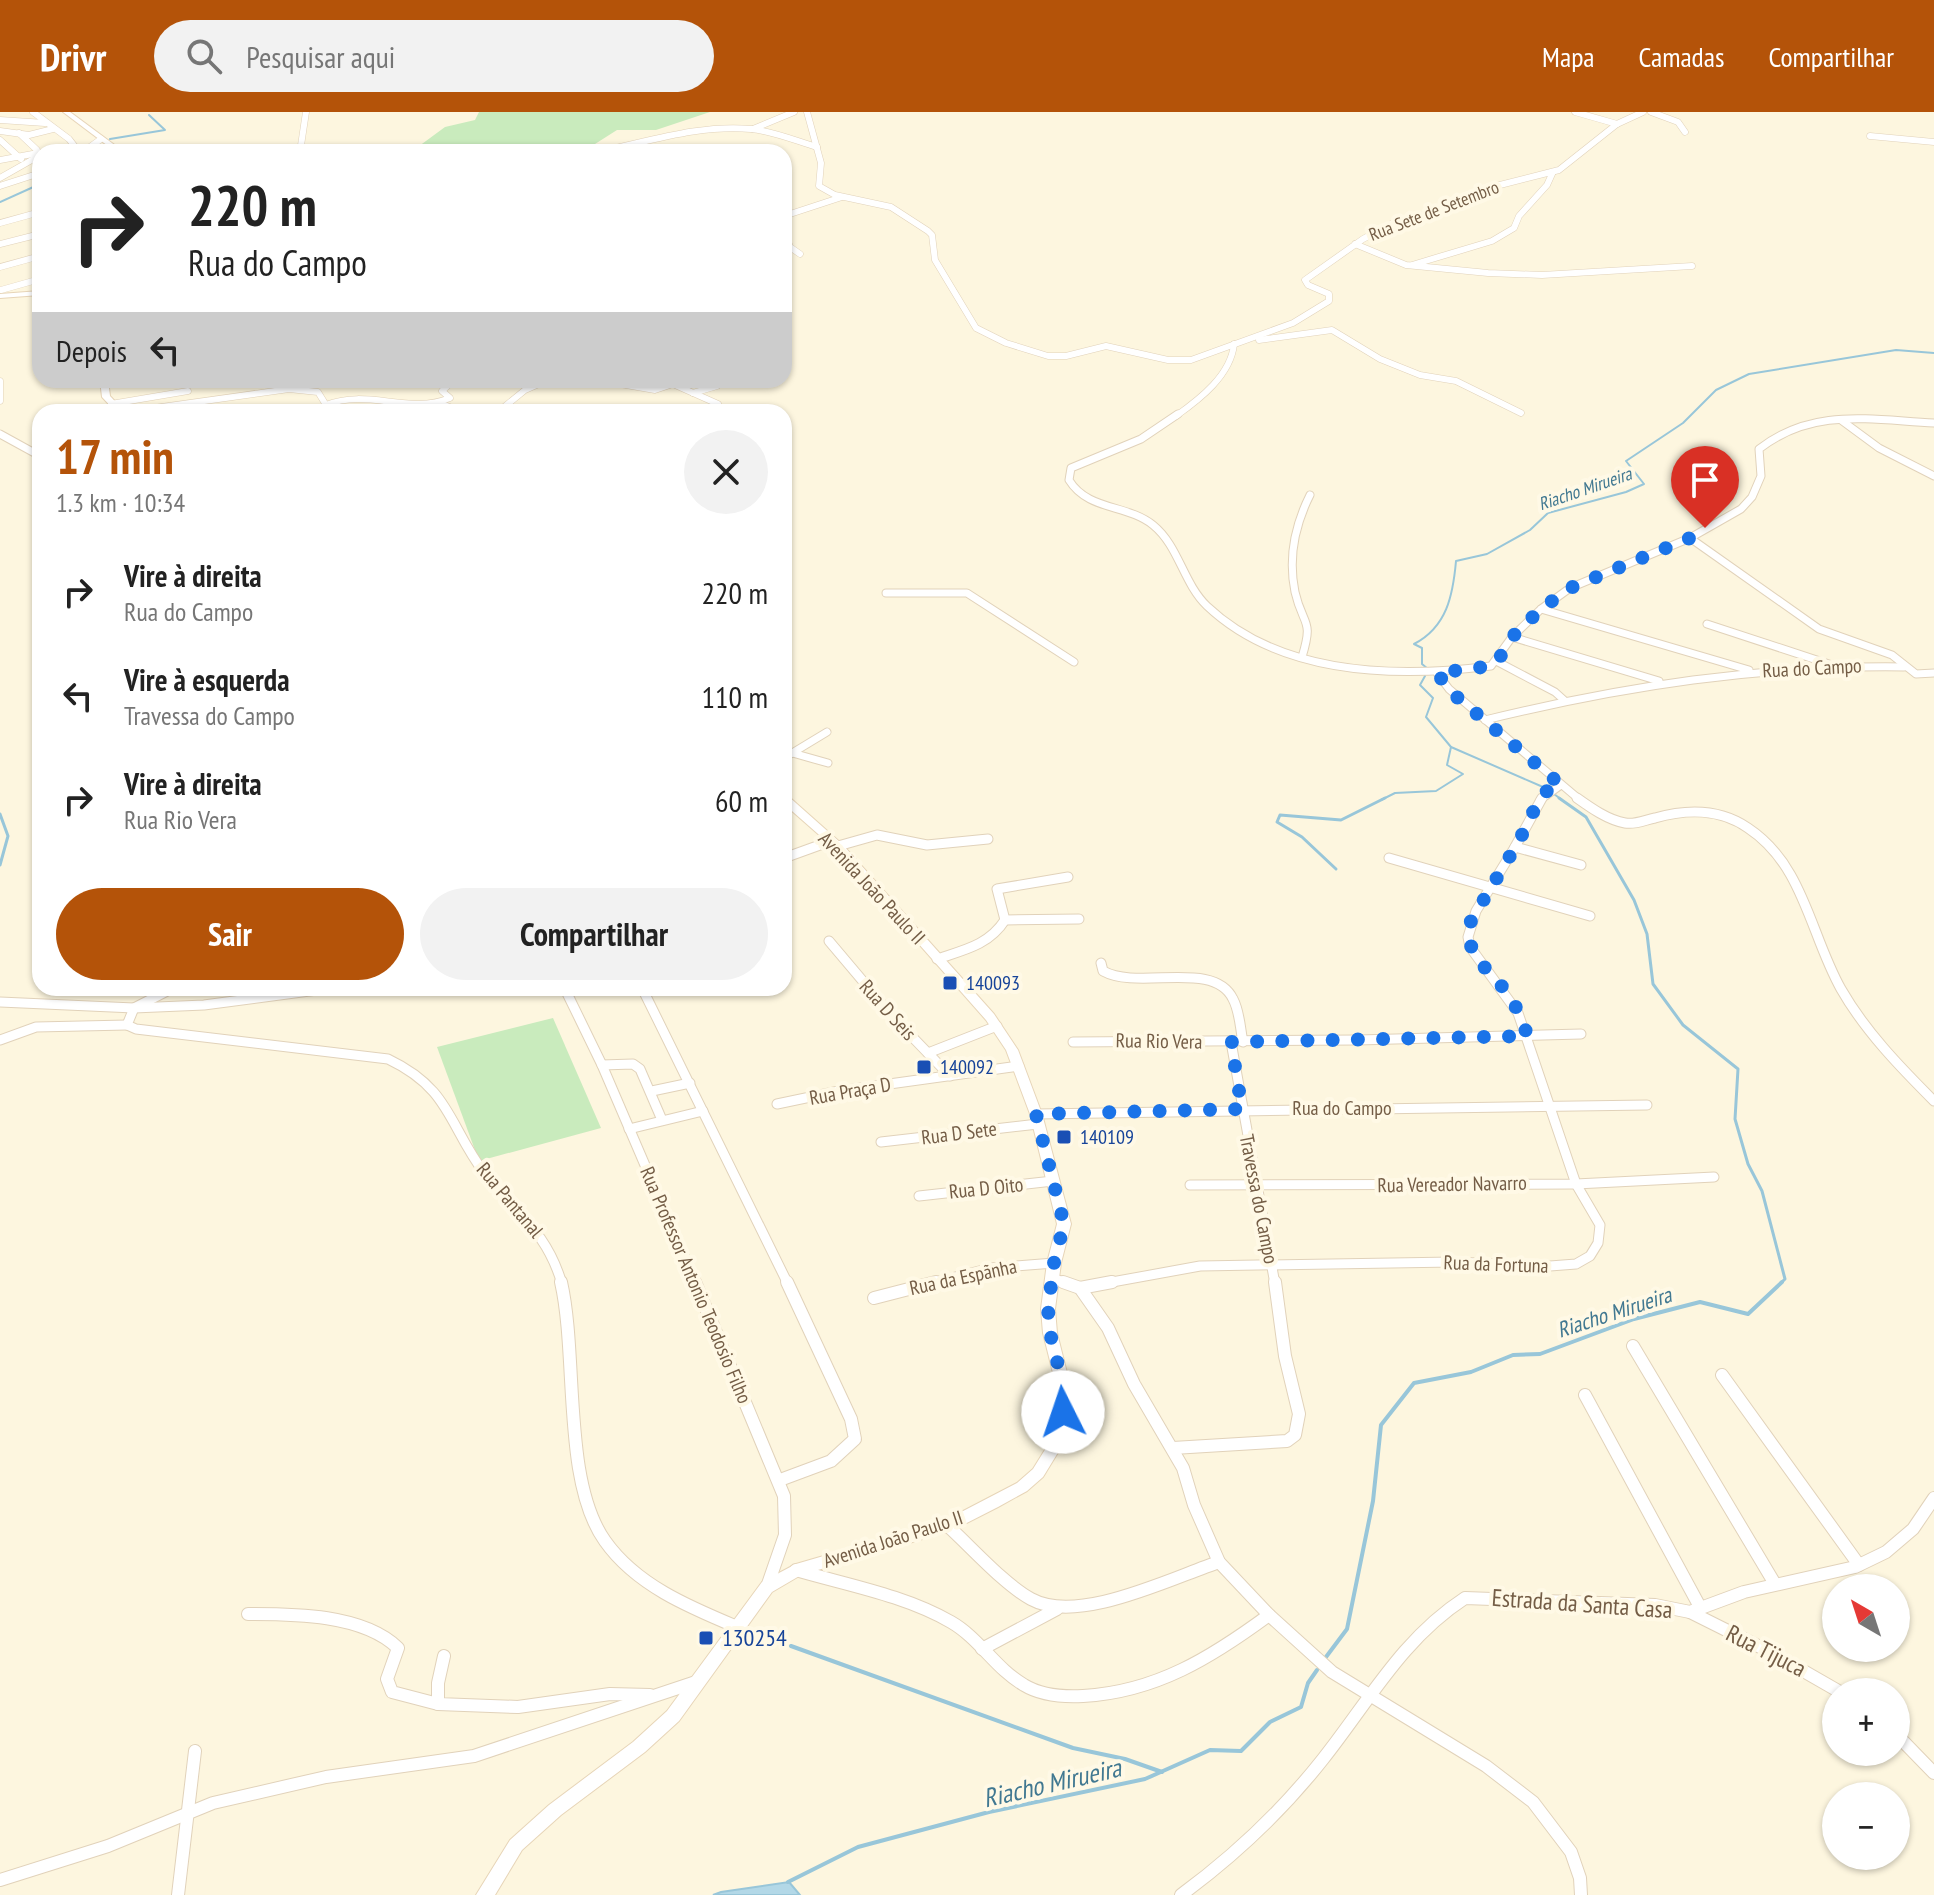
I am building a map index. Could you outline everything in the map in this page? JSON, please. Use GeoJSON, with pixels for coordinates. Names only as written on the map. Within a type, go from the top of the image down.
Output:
{"type":"FeatureCollection","features":[{"type":"Feature","properties":{"kind":"main road"},"geometry":{"type":"LineString","coordinates":[[66,112],[109,144]]}},
{"type":"Feature","properties":{"kind":"main road"},"geometry":{"type":"LineString","coordinates":[[0,291],[32,293]]}},
{"type":"Feature","properties":{"kind":"main road"},"geometry":{"type":"LineString","coordinates":[[103,388],[111,404]]}},
{"type":"Feature","properties":{"kind":"main road","name":"Avenida João Paulo II"},"geometry":{"type":"LineString","coordinates":[[485,1895],[516,1845],[673,1716],[767,1587],[796,1570],[948,1526],[1022,1487],[1038,1473],[1058,1441],[1063,1412],[1062,1381],[1050,1333],[1053,1271],[1064,1224],[1037,1119],[1019,1066],[997,1026],[834,843],[792,808]]}},
{"type":"Feature","properties":{"kind":"street"},"geometry":{"type":"LineString","coordinates":[[33,112],[74,144]]}},
{"type":"Feature","properties":{"kind":"street"},"geometry":{"type":"LineString","coordinates":[[302,144],[306,112]]}},
{"type":"Feature","properties":{"kind":"street"},"geometry":{"type":"LineString","coordinates":[[753,129],[794,112]]}},
{"type":"Feature","properties":{"kind":"street"},"geometry":{"type":"LineString","coordinates":[[807,112],[821,163],[819,186],[842,197]]}},
{"type":"Feature","properties":{"kind":"street"},"geometry":{"type":"LineString","coordinates":[[1575,112],[1617,124]]}},
{"type":"Feature","properties":{"kind":"street","name":"Rua Sete de Setembro"},"geometry":{"type":"LineString","coordinates":[[842,197],[892,207],[932,235],[935,260],[969,321],[995,338],[1053,357],[1106,346],[1181,361],[1293,323],[1329,301],[1329,294],[1308,285],[1305,280],[1355,244],[1391,224],[1441,209],[1496,186],[1552,174],[1617,124],[1643,112]]}},
{"type":"Feature","properties":{"kind":"street"},"geometry":{"type":"LineString","coordinates":[[1651,112],[1678,122],[1685,132]]}},
{"type":"Feature","properties":{"kind":"street"},"geometry":{"type":"LineString","coordinates":[[0,120],[45,123]]}},
{"type":"Feature","properties":{"kind":"street"},"geometry":{"type":"LineString","coordinates":[[0,131],[29,135],[53,129]]}},
{"type":"Feature","properties":{"kind":"street"},"geometry":{"type":"LineString","coordinates":[[635,144],[697,131],[753,129],[817,147]]}},
{"type":"Feature","properties":{"kind":"street"},"geometry":{"type":"LineString","coordinates":[[19,133],[32,147]]}},
{"type":"Feature","properties":{"kind":"street"},"geometry":{"type":"LineString","coordinates":[[1870,136],[1934,142]]}},
{"type":"Feature","properties":{"kind":"street"},"geometry":{"type":"LineString","coordinates":[[93,144],[101,139]]}},
{"type":"Feature","properties":{"kind":"street"},"geometry":{"type":"LineString","coordinates":[[0,140],[18,156],[23,166]]}},
{"type":"Feature","properties":{"kind":"street"},"geometry":{"type":"LineString","coordinates":[[0,160],[32,154]]}},
{"type":"Feature","properties":{"kind":"street"},"geometry":{"type":"LineString","coordinates":[[0,178],[32,158]]}},
{"type":"Feature","properties":{"kind":"street"},"geometry":{"type":"LineString","coordinates":[[1410,266],[1492,241],[1514,228],[1519,216],[1547,185],[1552,174]]}},
{"type":"Feature","properties":{"kind":"street"},"geometry":{"type":"LineString","coordinates":[[0,186],[32,176]]}},
{"type":"Feature","properties":{"kind":"street"},"geometry":{"type":"LineString","coordinates":[[792,213],[842,197]]}},
{"type":"Feature","properties":{"kind":"street"},"geometry":{"type":"LineString","coordinates":[[0,223],[32,214]]}},
{"type":"Feature","properties":{"kind":"street"},"geometry":{"type":"LineString","coordinates":[[0,244],[32,236]]}},
{"type":"Feature","properties":{"kind":"street"},"geometry":{"type":"LineString","coordinates":[[1355,244],[1410,266],[1542,275],[1692,266]]}},
{"type":"Feature","properties":{"kind":"street"},"geometry":{"type":"LineString","coordinates":[[792,248],[800,254]]}},
{"type":"Feature","properties":{"kind":"street"},"geometry":{"type":"LineString","coordinates":[[0,267],[32,258]]}},
{"type":"Feature","properties":{"kind":"street"},"geometry":{"type":"LineString","coordinates":[[0,291],[32,281]]}},
{"type":"Feature","properties":{"kind":"street"},"geometry":{"type":"LineString","coordinates":[[1247,340],[1282,339],[1332,330],[1380,359],[1420,375],[1456,381],[1521,413]]}},
{"type":"Feature","properties":{"kind":"street"},"geometry":{"type":"LineString","coordinates":[[1234,344],[1234,356],[1222,373],[1174,418],[1138,440],[1077,464],[1071,468],[1069,480],[1075,492],[1082,496],[1131,512],[1152,524],[1170,545],[1205,604],[1233,631],[1268,647],[1355,670],[1437,673],[1491,666],[1498,662],[1512,637],[1541,609],[1577,584],[1690,538],[1748,503],[1761,476],[1757,457],[1762,445],[1812,422],[1934,423]]}},
{"type":"Feature","properties":{"kind":"street"},"geometry":{"type":"LineString","coordinates":[[0,381],[0,401]]}},
{"type":"Feature","properties":{"kind":"street"},"geometry":{"type":"LineString","coordinates":[[172,404],[297,388],[318,392],[325,404]]}},
{"type":"Feature","properties":{"kind":"street"},"geometry":{"type":"LineString","coordinates":[[434,404],[450,398],[442,391],[445,388]]}},
{"type":"Feature","properties":{"kind":"street"},"geometry":{"type":"LineString","coordinates":[[508,404],[530,388]]}},
{"type":"Feature","properties":{"kind":"street"},"geometry":{"type":"LineString","coordinates":[[679,388],[718,404]]}},
{"type":"Feature","properties":{"kind":"street"},"geometry":{"type":"LineString","coordinates":[[693,393],[710,388]]}},
{"type":"Feature","properties":{"kind":"street"},"geometry":{"type":"LineString","coordinates":[[111,404],[188,391]]}},
{"type":"Feature","properties":{"kind":"street"},"geometry":{"type":"LineString","coordinates":[[329,404],[344,399],[392,404]]}},
{"type":"Feature","properties":{"kind":"street"},"geometry":{"type":"LineString","coordinates":[[1841,420],[1879,448],[1934,476]]}},
{"type":"Feature","properties":{"kind":"street"},"geometry":{"type":"LineString","coordinates":[[0,434],[32,452]]}},
{"type":"Feature","properties":{"kind":"street"},"geometry":{"type":"LineString","coordinates":[[1302,657],[1310,631],[1295,592],[1294,543],[1297,523],[1310,495]]}},
{"type":"Feature","properties":{"kind":"street"},"geometry":{"type":"LineString","coordinates":[[1690,538],[1819,629],[1892,655],[1916,674],[1934,673]]}},
{"type":"Feature","properties":{"kind":"street"},"geometry":{"type":"LineString","coordinates":[[886,593],[967,593],[1074,662]]}},
{"type":"Feature","properties":{"kind":"street"},"geometry":{"type":"LineString","coordinates":[[1541,609],[1752,671]]}},
{"type":"Feature","properties":{"kind":"street"},"geometry":{"type":"LineString","coordinates":[[1707,624],[1836,666]]}},
{"type":"Feature","properties":{"kind":"street"},"geometry":{"type":"LineString","coordinates":[[1512,637],[1661,681]]}},
{"type":"Feature","properties":{"kind":"street"},"geometry":{"type":"LineString","coordinates":[[1498,662],[1555,692],[1565,701]]}},
{"type":"Feature","properties":{"kind":"street","name":"Rua do Campo"},"geometry":{"type":"LineString","coordinates":[[1485,720],[1661,681],[1836,666],[1904,667]]}},
{"type":"Feature","properties":{"kind":"street"},"geometry":{"type":"LineString","coordinates":[[1437,673],[1445,687],[1561,785],[1624,823],[1692,809],[1709,810],[1749,827],[1770,842],[1785,859],[1797,882],[1832,972],[1855,1012],[1904,1072],[1934,1101]]}},
{"type":"Feature","properties":{"kind":"street"},"geometry":{"type":"LineString","coordinates":[[792,751],[827,732]]}},
{"type":"Feature","properties":{"kind":"street"},"geometry":{"type":"LineString","coordinates":[[792,755],[828,763]]}},
{"type":"Feature","properties":{"kind":"street"},"geometry":{"type":"LineString","coordinates":[[1490,888],[1540,798],[1561,785]]}},
{"type":"Feature","properties":{"kind":"street"},"geometry":{"type":"LineString","coordinates":[[792,856],[877,835],[927,845],[988,839]]}},
{"type":"Feature","properties":{"kind":"street"},"geometry":{"type":"LineString","coordinates":[[1515,847],[1581,865]]}},
{"type":"Feature","properties":{"kind":"street"},"geometry":{"type":"LineString","coordinates":[[1389,858],[1590,916]]}},
{"type":"Feature","properties":{"kind":"street"},"geometry":{"type":"LineString","coordinates":[[937,959],[984,942],[999,931],[1005,920],[997,889],[1068,877]]}},
{"type":"Feature","properties":{"kind":"street","name":"Rua da Fortuna"},"geometry":{"type":"LineString","coordinates":[[1080,1288],[1173,1269],[1272,1263],[1453,1262],[1550,1266],[1576,1264],[1590,1256],[1598,1243],[1600,1225],[1576,1184],[1528,1036],[1509,996],[1470,948],[1467,935],[1471,921],[1490,888]]}},
{"type":"Feature","properties":{"kind":"street"},"geometry":{"type":"LineString","coordinates":[[1005,920],[1079,919]]}},
{"type":"Feature","properties":{"kind":"street","name":"Rua D Seis"},"geometry":{"type":"LineString","coordinates":[[829,941],[867,989],[950,1076]]}},
{"type":"Feature","properties":{"kind":"street"},"geometry":{"type":"LineString","coordinates":[[1101,963],[1103,971],[1119,980],[1177,978],[1221,985],[1232,995],[1243,1042]]}},
{"type":"Feature","properties":{"kind":"street"},"geometry":{"type":"LineString","coordinates":[[127,1025],[134,1008],[157,996]]}},
{"type":"Feature","properties":{"kind":"street"},"geometry":{"type":"LineString","coordinates":[[0,1002],[134,1008],[204,1005],[272,996]]}},
{"type":"Feature","properties":{"kind":"street","name":"Rua Professor Antonio Teodosio Filho"},"geometry":{"type":"LineString","coordinates":[[570,996],[789,1506],[789,1522],[767,1587]]}},
{"type":"Feature","properties":{"kind":"street"},"geometry":{"type":"LineString","coordinates":[[646,996],[765,1234],[851,1419],[855,1439],[844,1453],[820,1467],[780,1480]]}},
{"type":"Feature","properties":{"kind":"street","name":"Rua Pantanal"},"geometry":{"type":"LineString","coordinates":[[0,1040],[36,1027],[127,1025],[136,1029],[388,1059],[417,1073],[434,1087],[454,1115],[476,1161],[493,1186],[547,1245],[568,1312],[585,1491],[593,1521],[615,1554],[647,1581],[696,1611],[737,1627]]}},
{"type":"Feature","properties":{"kind":"street"},"geometry":{"type":"LineString","coordinates":[[928,1053],[997,1026]]}},
{"type":"Feature","properties":{"kind":"street","name":"Rua Rio Vera"},"geometry":{"type":"LineString","coordinates":[[1073,1042],[1243,1042],[1581,1034]]}},
{"type":"Feature","properties":{"kind":"street","name":"Travessa do Campo"},"geometry":{"type":"LineString","coordinates":[[1173,1448],[1287,1441],[1295,1435],[1299,1414],[1285,1356],[1272,1263],[1231,1042]]}},
{"type":"Feature","properties":{"kind":"street"},"geometry":{"type":"LineString","coordinates":[[602,1065],[633,1064],[640,1069],[662,1120]]}},
{"type":"Feature","properties":{"kind":"street","name":"Rua Praça D"},"geometry":{"type":"LineString","coordinates":[[777,1104],[839,1091],[1019,1066]]}},
{"type":"Feature","properties":{"kind":"street"},"geometry":{"type":"LineString","coordinates":[[652,1091],[690,1083]]}},
{"type":"Feature","properties":{"kind":"street","name":"Rua do Campo"},"geometry":{"type":"LineString","coordinates":[[1037,1119],[1242,1109],[1647,1105]]}},
{"type":"Feature","properties":{"kind":"street"},"geometry":{"type":"LineString","coordinates":[[629,1129],[703,1111]]}},
{"type":"Feature","properties":{"kind":"street","name":"Rua D Sete"},"geometry":{"type":"LineString","coordinates":[[881,1142],[1037,1119]]}},
{"type":"Feature","properties":{"kind":"street","name":"Rua Vereador Navarro"},"geometry":{"type":"LineString","coordinates":[[1190,1185],[1576,1184],[1714,1177]]}},
{"type":"Feature","properties":{"kind":"street","name":"Rua D Oito"},"geometry":{"type":"LineString","coordinates":[[919,1196],[1053,1181]]}},
{"type":"Feature","properties":{"kind":"street","name":"Rua da Espãnha"},"geometry":{"type":"LineString","coordinates":[[874,1298],[991,1268],[1053,1271]]}},
{"type":"Feature","properties":{"kind":"street"},"geometry":{"type":"LineString","coordinates":[[1053,1271],[1080,1288],[1108,1328],[1134,1384],[1173,1448],[1219,1562],[1317,1660],[1486,1766],[1533,1802],[1571,1852],[1580,1878],[1581,1895]]}},
{"type":"Feature","properties":{"kind":"street"},"geometry":{"type":"LineString","coordinates":[[1633,1346],[1775,1584]]}},
{"type":"Feature","properties":{"kind":"street"},"geometry":{"type":"LineString","coordinates":[[1722,1375],[1859,1565]]}},
{"type":"Feature","properties":{"kind":"street"},"geometry":{"type":"LineString","coordinates":[[1585,1395],[1695,1610]]}},
{"type":"Feature","properties":{"kind":"street","name":"Estrada da Santa Casa"},"geometry":{"type":"LineString","coordinates":[[1181,1895],[1224,1861],[1284,1803],[1329,1752],[1367,1694],[1421,1632],[1445,1609],[1465,1598],[1655,1605],[1695,1610],[1775,1584],[1859,1565],[1886,1552],[1913,1529],[1934,1498]]}},
{"type":"Feature","properties":{"kind":"street"},"geometry":{"type":"LineString","coordinates":[[948,1526],[1025,1596],[1037,1604],[1057,1608],[1093,1603],[1219,1562]]}},
{"type":"Feature","properties":{"kind":"street"},"geometry":{"type":"LineString","coordinates":[[796,1570],[932,1613],[955,1625],[1009,1674],[1036,1691],[1058,1696],[1121,1694],[1154,1685],[1185,1672],[1269,1615]]}},
{"type":"Feature","properties":{"kind":"street"},"geometry":{"type":"LineString","coordinates":[[982,1649],[1057,1608]]}},
{"type":"Feature","properties":{"kind":"street","name":"Rua Tijuca"},"geometry":{"type":"LineString","coordinates":[[1695,1610],[1822,1680]]}},
{"type":"Feature","properties":{"kind":"street"},"geometry":{"type":"LineString","coordinates":[[248,1614],[275,1613],[322,1619],[347,1624],[391,1640],[398,1648],[387,1679],[392,1692],[438,1704],[495,1708],[547,1705],[624,1692],[654,1696]]}},
{"type":"Feature","properties":{"kind":"street"},"geometry":{"type":"LineString","coordinates":[[438,1704],[438,1683],[444,1656]]}},
{"type":"Feature","properties":{"kind":"street"},"geometry":{"type":"LineString","coordinates":[[0,1880],[108,1846],[187,1811],[326,1777],[474,1756],[699,1681]]}},
{"type":"Feature","properties":{"kind":"street"},"geometry":{"type":"LineString","coordinates":[[1910,1748],[1934,1773]]}},
{"type":"Feature","properties":{"kind":"street"},"geometry":{"type":"LineString","coordinates":[[178,1895],[195,1751]]}},
{"type":"Feature","properties":{"kind":"green space"},"geometry":{"type":"Polygon","coordinates":[[[479,112],[710,112],[656,130],[617,130],[595,144],[422,144],[445,127],[475,120],[479,112]]]}},
{"type":"Feature","properties":{"kind":"green space"},"geometry":{"type":"Polygon","coordinates":[[[553,1018],[601,1128],[479,1161],[437,1047],[553,1018]]]}},
{"type":"Feature","properties":{"kind":"water"},"geometry":{"type":"Polygon","coordinates":[[[789,1882],[800,1895],[713,1895],[721,1892],[789,1882]]]}},
{"type":"Feature","properties":{"kind":"waterway"},"geometry":{"type":"LineString","coordinates":[[110,139],[165,130],[149,115]]}},
{"type":"Feature","properties":{"kind":"waterway"},"geometry":{"type":"LineString","coordinates":[[0,202],[32,188]]}},
{"type":"Feature","properties":{"kind":"waterway","name":"Riacho Mirueira"},"geometry":{"type":"LineString","coordinates":[[1428,669],[1422,664],[1422,648],[1414,644],[1434,629],[1441,619],[1450,598],[1456,561],[1487,554],[1530,530],[1548,513],[1626,492],[1644,484],[1626,461],[1683,423],[1716,390],[1749,374],[1896,350],[1934,353]]}},
{"type":"Feature","properties":{"kind":"waterway","name":"Riacho Mirueira"},"geometry":{"type":"LineString","coordinates":[[1425,676],[1420,685],[1433,698],[1426,717],[1451,747]]}},
{"type":"Feature","properties":{"kind":"waterway"},"geometry":{"type":"LineString","coordinates":[[1336,869],[1302,837],[1277,822],[1280,815],[1341,820],[1395,793],[1436,791],[1463,774],[1447,765],[1451,747]]}},
{"type":"Feature","properties":{"kind":"waterway","name":"Riacho Mirueira"},"geometry":{"type":"LineString","coordinates":[[1451,747],[1543,787]]}},
{"type":"Feature","properties":{"kind":"waterway","name":"Riacho Mirueira"},"geometry":{"type":"LineString","coordinates":[[1554,794],[1562,800]]}},
{"type":"Feature","properties":{"kind":"waterway","name":"Riacho Mirueira"},"geometry":{"type":"LineString","coordinates":[[1559,798],[1586,817],[1634,900],[1647,934],[1653,984],[1683,1025],[1738,1069],[1735,1119],[1748,1164],[1762,1191],[1785,1279],[1782,1282]]}},
{"type":"Feature","properties":{"kind":"waterway"},"geometry":{"type":"LineString","coordinates":[[0,814],[8,836],[0,865]]}},
{"type":"Feature","properties":{"kind":"waterway","name":"Riacho Mirueira"},"geometry":{"type":"LineString","coordinates":[[1326,1657],[1347,1629],[1373,1501],[1381,1425],[1414,1383],[1471,1372],[1513,1355],[1540,1354],[1634,1319],[1700,1302],[1748,1314],[1782,1282]]}},
{"type":"Feature","properties":{"kind":"waterway"},"geometry":{"type":"LineString","coordinates":[[791,1646],[1073,1748],[1125,1759],[1161,1772]]}},
{"type":"Feature","properties":{"kind":"waterway","name":"Riacho Mirueira"},"geometry":{"type":"LineString","coordinates":[[1161,1772],[1210,1750],[1241,1751],[1270,1722],[1301,1707],[1308,1683],[1317,1670]]}},
{"type":"Feature","properties":{"kind":"waterway","name":"Riacho Mirueira"},"geometry":{"type":"LineString","coordinates":[[788,1882],[858,1847],[989,1812],[1145,1779],[1161,1772]]}},
{"type":"Feature","properties":{"kind":"place","name":"140093"},"geometry":{"type":"Point","coordinates":[950,983]}},
{"type":"Feature","properties":{"kind":"place","name":"140092"},"geometry":{"type":"Point","coordinates":[924,1067]}},
{"type":"Feature","properties":{"kind":"place","name":"140109"},"geometry":{"type":"Point","coordinates":[1064,1137]}},
{"type":"Feature","properties":{"kind":"place","name":"130254"},"geometry":{"type":"Point","coordinates":[706,1638]}},
{"type":"Feature","properties":{"kind":"route"},"geometry":{"type":"LineString","coordinates":[[1063,1412],[1062,1381],[1050,1333],[1048,1309],[1054,1263],[1064,1224],[1036,1114],[1242,1109],[1231,1042],[1528,1036],[1509,996],[1470,948],[1467,935],[1471,921],[1519,841],[1540,798],[1561,785],[1445,687],[1437,673],[1491,666],[1498,662],[1512,637],[1563,592],[1690,538],[1705,528]]}}]}
